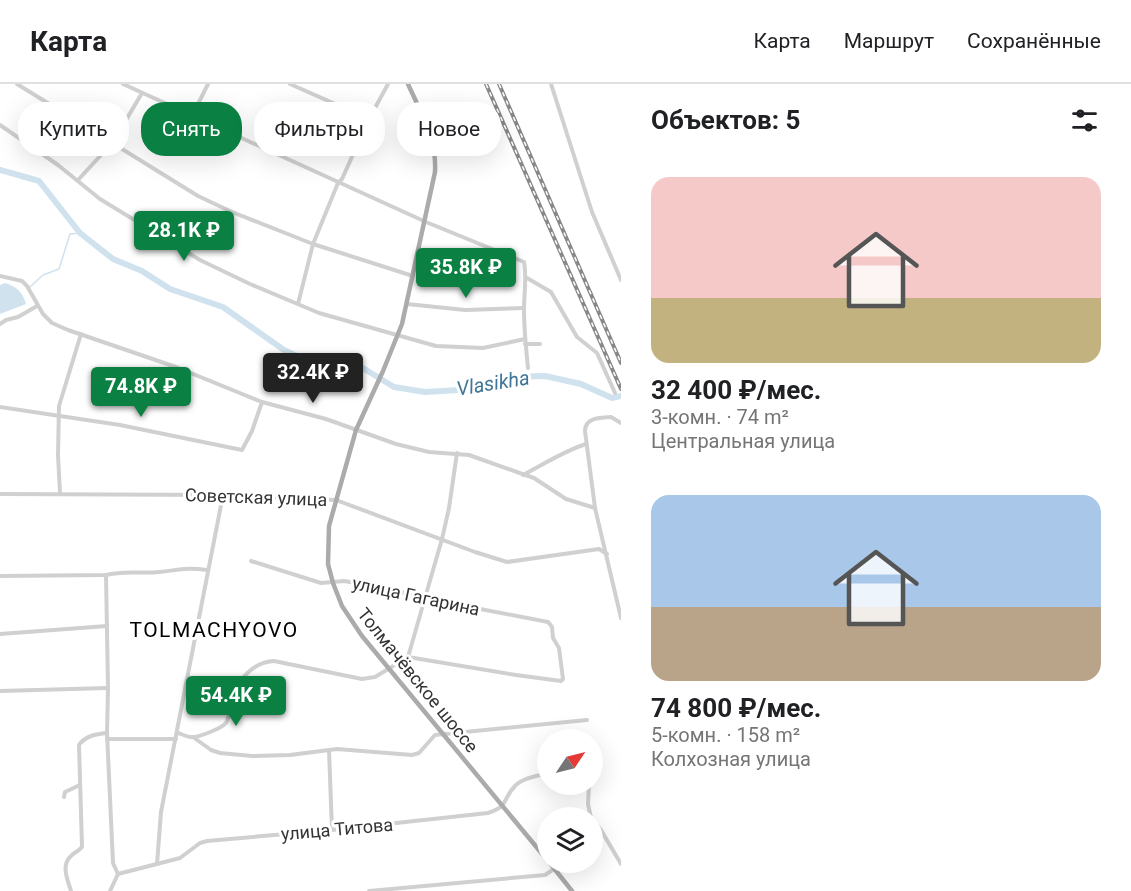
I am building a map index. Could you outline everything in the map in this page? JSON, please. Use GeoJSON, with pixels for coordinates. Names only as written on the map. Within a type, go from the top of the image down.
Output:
{"type":"FeatureCollection","features":[{"type":"Feature","properties":{"kind":"main road","name":"Толмачёвское шоссе"},"geometry":{"type":"LineString","coordinates":[[408,84],[432,138],[436,155],[435,172],[426,222],[398,334],[375,392],[356,430],[336,500],[327,537],[328,564],[333,583],[347,614],[362,636],[537,849]]}},
{"type":"Feature","properties":{"kind":"main road","name":"Толмачёвское шоссе"},"geometry":{"type":"LineString","coordinates":[[557,873],[572,891]]}},
{"type":"Feature","properties":{"kind":"street"},"geometry":{"type":"LineString","coordinates":[[17,84],[47,102]]}},
{"type":"Feature","properties":{"kind":"street"},"geometry":{"type":"LineString","coordinates":[[123,84],[162,102]]}},
{"type":"Feature","properties":{"kind":"street"},"geometry":{"type":"LineString","coordinates":[[199,102],[208,84]]}},
{"type":"Feature","properties":{"kind":"street"},"geometry":{"type":"LineString","coordinates":[[290,84],[331,102]]}},
{"type":"Feature","properties":{"kind":"street"},"geometry":{"type":"LineString","coordinates":[[378,102],[388,84]]}},
{"type":"Feature","properties":{"kind":"street"},"geometry":{"type":"LineString","coordinates":[[551,84],[592,212],[621,280]]}},
{"type":"Feature","properties":{"kind":"street"},"geometry":{"type":"LineString","coordinates":[[129,115],[142,93]]}},
{"type":"Feature","properties":{"kind":"street"},"geometry":{"type":"LineString","coordinates":[[0,126],[78,180],[100,199],[201,260],[298,304],[328,316],[398,334],[421,343],[470,348],[525,342],[540,344]]}},
{"type":"Feature","properties":{"kind":"street"},"geometry":{"type":"LineString","coordinates":[[242,139],[426,222],[524,262],[527,278],[524,308],[528,368]]}},
{"type":"Feature","properties":{"kind":"street"},"geometry":{"type":"LineString","coordinates":[[129,152],[198,196],[232,212],[313,244],[413,276]]}},
{"type":"Feature","properties":{"kind":"street"},"geometry":{"type":"LineString","coordinates":[[78,180],[100,156]]}},
{"type":"Feature","properties":{"kind":"street"},"geometry":{"type":"LineString","coordinates":[[298,304],[313,244],[338,183],[352,156]]}},
{"type":"Feature","properties":{"kind":"street"},"geometry":{"type":"LineString","coordinates":[[0,276],[22,281],[32,294],[37,306],[52,323],[262,402],[326,419],[396,444],[429,452],[469,455],[534,478],[566,499],[595,508]]}},
{"type":"Feature","properties":{"kind":"street"},"geometry":{"type":"LineString","coordinates":[[527,278],[551,292],[577,337],[597,353],[615,393]]}},
{"type":"Feature","properties":{"kind":"street"},"geometry":{"type":"LineString","coordinates":[[407,304],[465,310],[524,308]]}},
{"type":"Feature","properties":{"kind":"street"},"geometry":{"type":"LineString","coordinates":[[0,324],[37,306]]}},
{"type":"Feature","properties":{"kind":"street"},"geometry":{"type":"LineString","coordinates":[[60,493],[59,406],[81,334]]}},
{"type":"Feature","properties":{"kind":"street"},"geometry":{"type":"LineString","coordinates":[[0,407],[120,425],[242,450],[262,402]]}},
{"type":"Feature","properties":{"kind":"street"},"geometry":{"type":"LineString","coordinates":[[621,423],[611,417],[588,422],[585,426],[595,508],[621,618]]}},
{"type":"Feature","properties":{"kind":"street"},"geometry":{"type":"LineString","coordinates":[[523,474],[559,457],[572,448],[586,444]]}},
{"type":"Feature","properties":{"kind":"street"},"geometry":{"type":"LineString","coordinates":[[193,737],[212,731],[225,723],[233,697],[245,677],[251,668],[265,662],[274,661],[362,679],[375,677],[408,657],[442,540],[457,453]]}},
{"type":"Feature","properties":{"kind":"street","name":"Советская улица"},"geometry":{"type":"LineString","coordinates":[[0,494],[223,495],[336,500],[507,562],[599,549],[607,554]]}},
{"type":"Feature","properties":{"kind":"street"},"geometry":{"type":"LineString","coordinates":[[157,864],[161,812],[223,495]]}},
{"type":"Feature","properties":{"kind":"street","name":"улица Гагарина"},"geometry":{"type":"LineString","coordinates":[[251,561],[321,583],[344,581],[392,589],[436,603],[548,622],[559,648],[563,679],[561,681],[516,675],[408,657]]}},
{"type":"Feature","properties":{"kind":"street"},"geometry":{"type":"LineString","coordinates":[[0,576],[106,575],[117,572],[160,572],[189,567],[207,570]]}},
{"type":"Feature","properties":{"kind":"street"},"geometry":{"type":"LineString","coordinates":[[106,575],[107,739],[113,863],[118,874],[110,891]]}},
{"type":"Feature","properties":{"kind":"street"},"geometry":{"type":"LineString","coordinates":[[0,634],[107,626]]}},
{"type":"Feature","properties":{"kind":"street"},"geometry":{"type":"LineString","coordinates":[[0,691],[108,688]]}},
{"type":"Feature","properties":{"kind":"street"},"geometry":{"type":"LineString","coordinates":[[178,733],[193,737],[211,750],[220,753],[280,755],[337,749],[412,755],[419,753],[435,735],[587,720]]}},
{"type":"Feature","properties":{"kind":"street"},"geometry":{"type":"LineString","coordinates":[[71,891],[65,868],[70,856],[82,847],[80,742],[94,735],[107,733]]}},
{"type":"Feature","properties":{"kind":"street"},"geometry":{"type":"LineString","coordinates":[[107,739],[176,739]]}},
{"type":"Feature","properties":{"kind":"street"},"geometry":{"type":"LineString","coordinates":[[329,750],[332,830]]}},
{"type":"Feature","properties":{"kind":"street"},"geometry":{"type":"LineString","coordinates":[[503,807],[513,787],[521,781],[537,776]]}},
{"type":"Feature","properties":{"kind":"street"},"geometry":{"type":"LineString","coordinates":[[64,797],[67,790],[80,786]]}},
{"type":"Feature","properties":{"kind":"street","name":"улица Титова"},"geometry":{"type":"LineString","coordinates":[[118,874],[180,858],[200,843],[207,841],[488,813],[503,807]]}},
{"type":"Feature","properties":{"kind":"street"},"geometry":{"type":"LineString","coordinates":[[603,832],[621,864]]}},
{"type":"Feature","properties":{"kind":"street"},"geometry":{"type":"LineString","coordinates":[[369,891],[548,873]]}},
{"type":"Feature","properties":{"kind":"water"},"geometry":{"type":"Polygon","coordinates":[[[5,283],[18,290],[26,304],[0,314],[0,285],[5,283]]]}},
{"type":"Feature","properties":{"kind":"waterway","name":"Vlasikha"},"geometry":{"type":"LineString","coordinates":[[0,170],[39,181],[80,233],[113,259],[142,271],[170,289],[223,307],[284,350],[314,364],[353,362],[394,387],[425,392],[476,389],[508,377],[545,376],[581,384],[612,398],[621,396]]}},
{"type":"Feature","properties":{"kind":"waterway"},"geometry":{"type":"LineString","coordinates":[[30,287],[43,275],[59,269],[70,234],[80,233]]}},
{"type":"Feature","properties":{"kind":"railway"},"geometry":{"type":"LineString","coordinates":[[486,84],[621,389]]}},
{"type":"Feature","properties":{"kind":"railway"},"geometry":{"type":"LineString","coordinates":[[499,84],[621,363]]}},
{"type":"Feature","properties":{"kind":"district","name":"TOLMACHYOVO"},"geometry":{"type":"Point","coordinates":[214,630]}}]}
